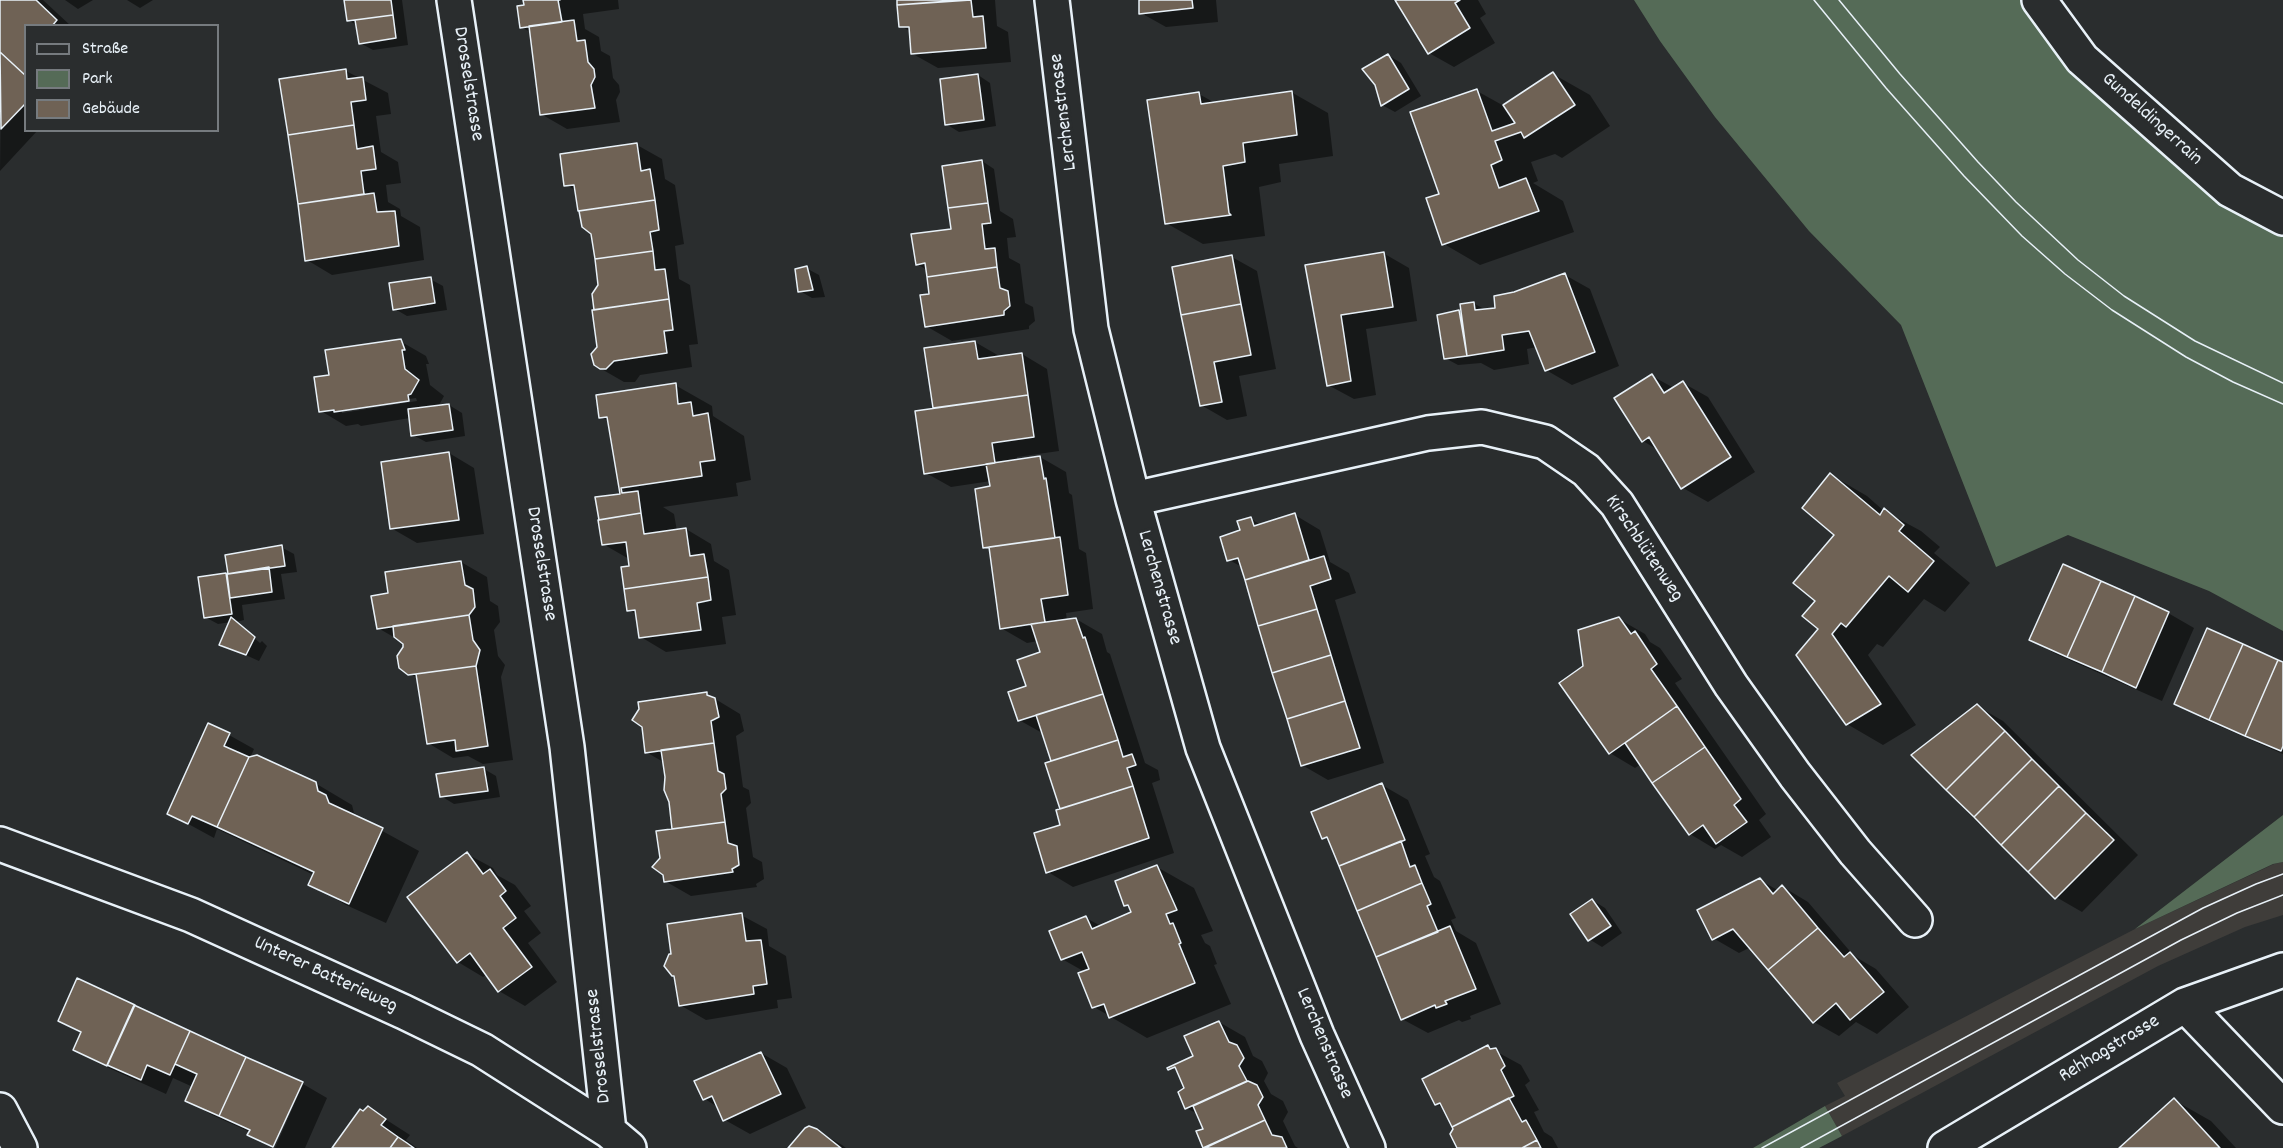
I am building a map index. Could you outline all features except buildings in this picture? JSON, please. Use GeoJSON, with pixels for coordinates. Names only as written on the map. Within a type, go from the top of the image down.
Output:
{"type":"FeatureCollection","features":[{"type":"Feature","properties":{"kind":"street","name":"Drosselstrasse"},"geometry":{"type":"LineString","coordinates":[[454,0],[567,747],[619,1139]]}},
{"type":"Feature","properties":{"kind":"street","name":"Lerchenstrasse"},"geometry":{"type":"LineString","coordinates":[[1052,0],[1090,329],[1133,499],[1203,748],[1317,1035],[1368,1148]]}},
{"type":"Feature","properties":{"kind":"street","name":"Gundeldingerrain"},"geometry":{"type":"LineString","coordinates":[[2039,0],[2082,59],[2230,190],[2283,218]]}},
{"type":"Feature","properties":{"kind":"street","name":"Kirschblütenweg"},"geometry":{"type":"LineString","coordinates":[[1133,499],[1428,433],[1482,427],[1545,442],[1586,470],[1617,504],[1731,685],[1855,852],[1915,920]]}},
{"type":"Feature","properties":{"kind":"street","name":"Unterer Batterieweg"},"geometry":{"type":"LineString","coordinates":[[0,844],[191,915],[404,1012],[483,1050],[619,1139]]}},
{"type":"Feature","properties":{"kind":"street","name":"Rehhagstrasse"},"geometry":{"type":"LineString","coordinates":[[1945,1148],[2185,1005],[2283,970]]}},
{"type":"Feature","properties":{"kind":"street"},"geometry":{"type":"LineString","coordinates":[[2185,1005],[2283,1107]]}},
{"type":"Feature","properties":{"kind":"street"},"geometry":{"type":"LineString","coordinates":[[0,1110],[20,1148]]}},
{"type":"Feature","properties":{"kind":"shaded area"},"geometry":{"type":"Polygon","coordinates":[[[2283,862],[2283,915],[2245,927],[2158,966],[1842,1136],[1825,1106],[1845,1096],[1837,1083],[2135,929],[2274,864],[2283,862]]]}},
{"type":"Feature","properties":{"kind":"green space"},"geometry":{"type":"Polygon","coordinates":[[[1634,0],[2039,0],[2283,218],[2283,631],[2209,591],[2068,535],[1996,567],[1901,325],[1809,231],[1715,117],[1660,41],[1634,0]]]}},
{"type":"Feature","properties":{"kind":"green space"},"geometry":{"type":"Polygon","coordinates":[[[2283,815],[2283,862],[2273,864],[2135,929],[2283,815]]]}},
{"type":"Feature","properties":{"kind":"green space"},"geometry":{"type":"Polygon","coordinates":[[[1825,1106],[1842,1136],[1819,1148],[1753,1148],[1825,1106]]]}},
{"type":"Feature","properties":{"kind":"tram line"},"geometry":{"type":"LineString","coordinates":[[1814,0],[1886,88],[1964,176],[2022,236],[2065,274],[2112,310],[2186,357],[2233,382],[2283,404]]}},
{"type":"Feature","properties":{"kind":"tram line"},"geometry":{"type":"LineString","coordinates":[[1839,0],[1900,74],[1978,162],[2016,202],[2078,260],[2124,296],[2195,341],[2283,383]]}},
{"type":"Feature","properties":{"kind":"tram line"},"geometry":{"type":"LineString","coordinates":[[1762,1148],[2203,908],[2283,874]]}},
{"type":"Feature","properties":{"kind":"tram line"},"geometry":{"type":"LineString","coordinates":[[1801,1148],[2181,940],[2237,913],[2283,895]]}}]}
